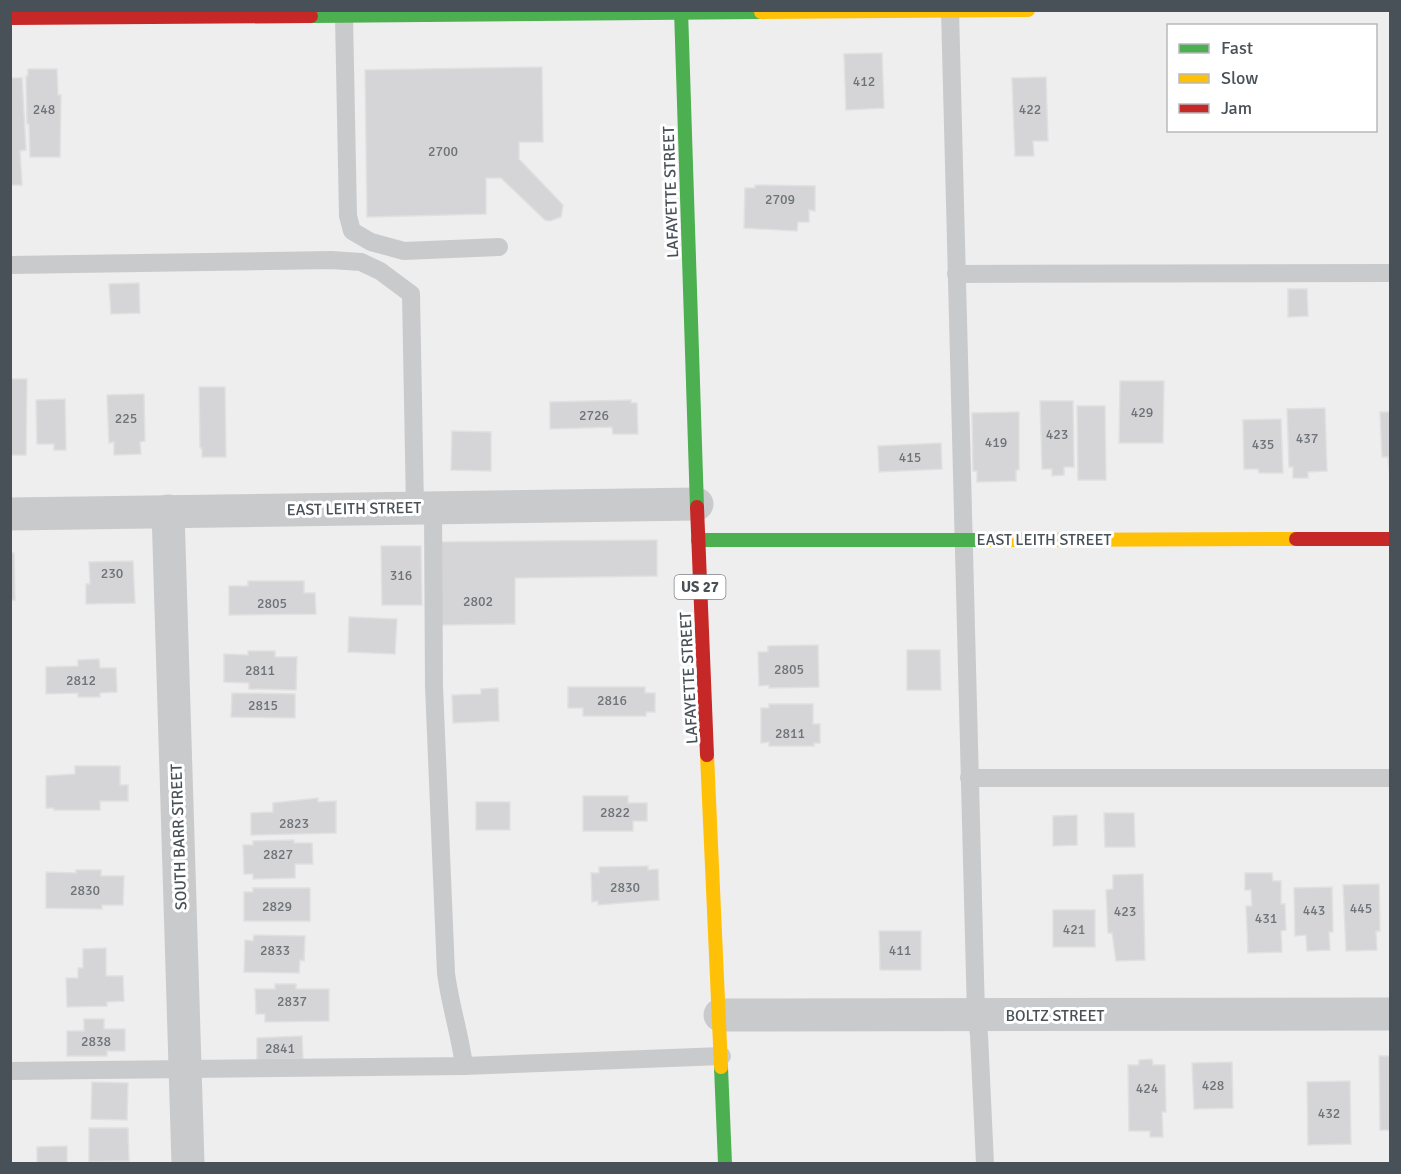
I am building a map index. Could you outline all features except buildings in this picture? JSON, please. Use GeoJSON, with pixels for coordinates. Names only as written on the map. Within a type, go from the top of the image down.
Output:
{"type":"FeatureCollection","features":[{"type":"Feature","properties":{"kind":"main road"},"geometry":{"type":"LineString","coordinates":[[10,18],[52,14],[344,16],[398,13],[1029,10]]}},
{"type":"Feature","properties":{"kind":"main road","name":"LAFAYETTE STREET"},"geometry":{"type":"LineString","coordinates":[[681,11],[698,540],[725,1164]]}},
{"type":"Feature","properties":{"kind":"main road","name":"EAST LEITH STREET"},"geometry":{"type":"LineString","coordinates":[[698,540],[1390,539]]}},
{"type":"Feature","properties":{"kind":"street","name":"EAST LEITH STREET"},"geometry":{"type":"LineString","coordinates":[[10,514],[697,504]]}},
{"type":"Feature","properties":{"kind":"street","name":"SOUTH BARR STREET"},"geometry":{"type":"LineString","coordinates":[[168,511],[188,1164]]}},
{"type":"Feature","properties":{"kind":"street","name":"BOLTZ STREET"},"geometry":{"type":"LineString","coordinates":[[720,1015],[1390,1014]]}},
{"type":"Feature","properties":{"kind":"lane"},"geometry":{"type":"LineString","coordinates":[[950,11],[976,1015],[985,1164]]}},
{"type":"Feature","properties":{"kind":"lane"},"geometry":{"type":"LineString","coordinates":[[344,16],[348,216],[352,231],[371,242],[404,252],[499,247]]}},
{"type":"Feature","properties":{"kind":"lane"},"geometry":{"type":"LineString","coordinates":[[10,265],[361,262],[380,271],[411,294],[434,686],[446,973],[464,1066]]}},
{"type":"Feature","properties":{"kind":"lane"},"geometry":{"type":"LineString","coordinates":[[956,274],[1390,273]]}},
{"type":"Feature","properties":{"kind":"lane"},"geometry":{"type":"LineString","coordinates":[[969,778],[1390,778]]}},
{"type":"Feature","properties":{"kind":"lane"},"geometry":{"type":"LineString","coordinates":[[10,1071],[186,1071],[464,1066],[722,1056]]}},
{"type":"Feature","properties":{"kind":"traffic: fast"},"geometry":{"type":"LineString","coordinates":[[681,10],[697,507]]}},
{"type":"Feature","properties":{"kind":"traffic: fast"},"geometry":{"type":"LineString","coordinates":[[311,16],[761,12]]}},
{"type":"Feature","properties":{"kind":"traffic: fast"},"geometry":{"type":"LineString","coordinates":[[698,540],[984,540]]}},
{"type":"Feature","properties":{"kind":"traffic: fast"},"geometry":{"type":"LineString","coordinates":[[721,1067],[725,1164]]}},
{"type":"Feature","properties":{"kind":"traffic: slow"},"geometry":{"type":"LineString","coordinates":[[761,12],[1028,10]]}},
{"type":"Feature","properties":{"kind":"traffic: slow"},"geometry":{"type":"LineString","coordinates":[[984,540],[1296,539]]}},
{"type":"Feature","properties":{"kind":"traffic: slow"},"geometry":{"type":"LineString","coordinates":[[707,755],[721,1067]]}},
{"type":"Feature","properties":{"kind":"traffic: jam"},"geometry":{"type":"LineString","coordinates":[[10,18],[311,16]]}},
{"type":"Feature","properties":{"kind":"traffic: jam"},"geometry":{"type":"LineString","coordinates":[[697,507],[707,755]]}},
{"type":"Feature","properties":{"kind":"traffic: jam"},"geometry":{"type":"LineString","coordinates":[[1296,539],[1390,539]]}}]}
